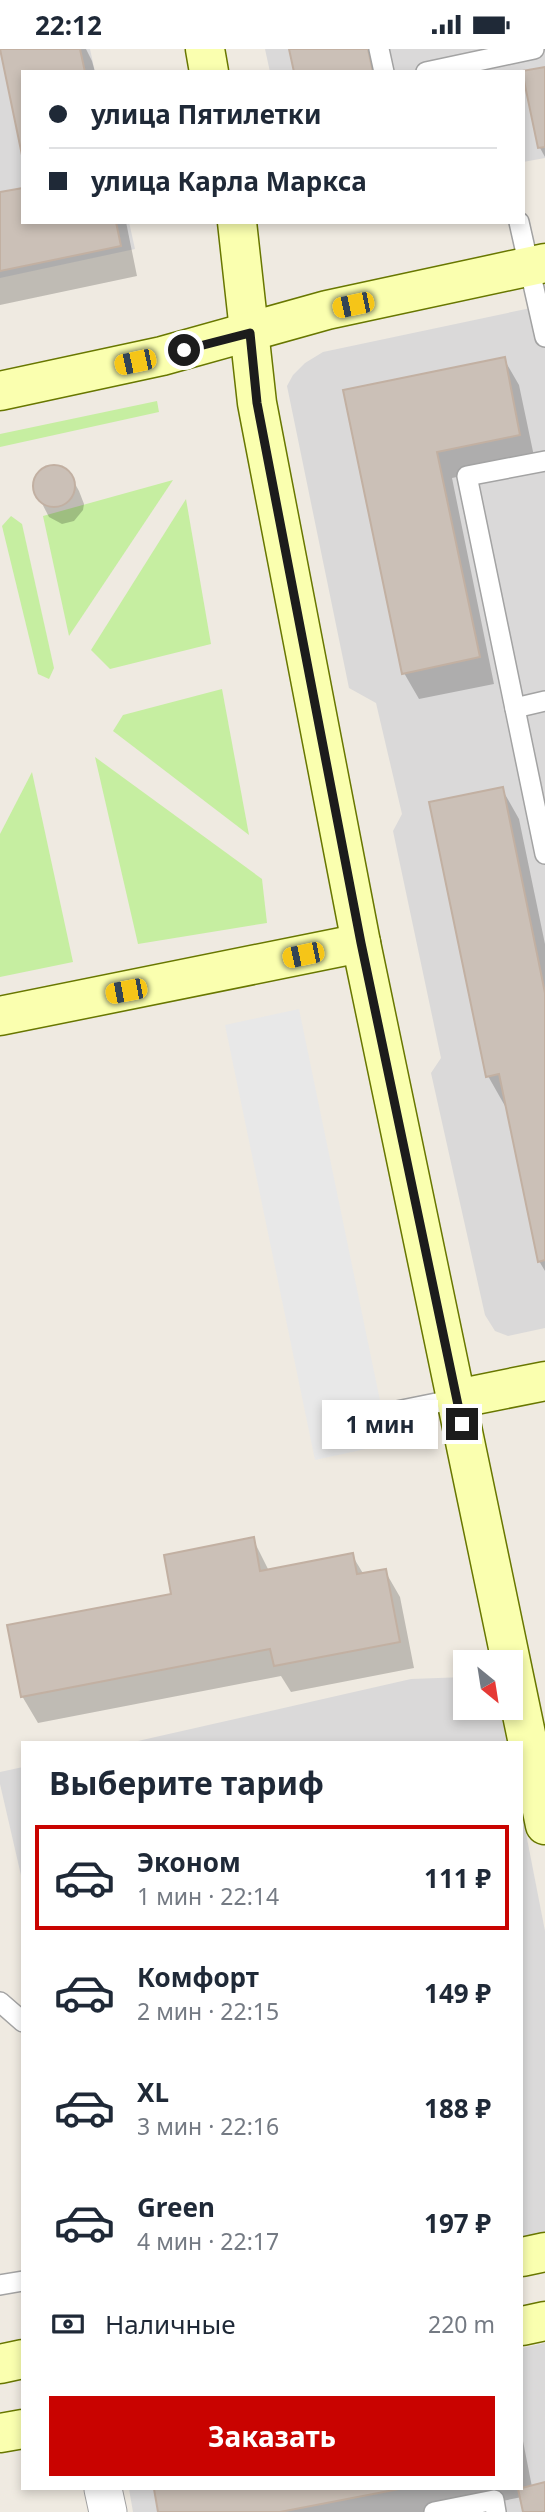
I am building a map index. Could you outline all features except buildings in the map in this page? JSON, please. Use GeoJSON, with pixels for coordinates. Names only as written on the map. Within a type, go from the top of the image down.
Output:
{"type":"FeatureCollection","features":[{"type":"Feature","properties":{"kind":"main road"},"geometry":{"type":"LineString","coordinates":[[205,49],[209,70]]}},
{"type":"Feature","properties":{"kind":"main road"},"geometry":{"type":"LineString","coordinates":[[237,224],[257,403],[361,943],[526,1751],[545,1825]]}},
{"type":"Feature","properties":{"kind":"main road"},"geometry":{"type":"LineString","coordinates":[[0,391],[162,356],[327,310],[538,265]]}},
{"type":"Feature","properties":{"kind":"main road"},"geometry":{"type":"LineString","coordinates":[[0,1016],[361,943]]}},
{"type":"Feature","properties":{"kind":"main road"},"geometry":{"type":"LineString","coordinates":[[456,1399],[545,1381]]}},
{"type":"Feature","properties":{"kind":"main road"},"geometry":{"type":"LineString","coordinates":[[523,2257],[545,2252]]}},
{"type":"Feature","properties":{"kind":"main road"},"geometry":{"type":"LineString","coordinates":[[523,2326],[545,2321]]}},
{"type":"Feature","properties":{"kind":"main road"},"geometry":{"type":"LineString","coordinates":[[0,2364],[21,2359]]}},
{"type":"Feature","properties":{"kind":"main road"},"geometry":{"type":"LineString","coordinates":[[0,2433],[21,2428]]}},
{"type":"Feature","properties":{"kind":"street"},"geometry":{"type":"LineString","coordinates":[[103,2490],[108,2512]]}},
{"type":"Feature","properties":{"kind":"lane"},"geometry":{"type":"LineString","coordinates":[[379,49],[384,70]]}},
{"type":"Feature","properties":{"kind":"lane"},"geometry":{"type":"LineString","coordinates":[[445,70],[484,66],[534,49]]}},
{"type":"Feature","properties":{"kind":"lane"},"geometry":{"type":"LineString","coordinates":[[520,224],[538,265],[545,337]]}},
{"type":"Feature","properties":{"kind":"lane"},"geometry":{"type":"LineString","coordinates":[[545,461],[467,476],[545,853]]}},
{"type":"Feature","properties":{"kind":"lane"},"geometry":{"type":"LineString","coordinates":[[515,708],[545,701]]}},
{"type":"Feature","properties":{"kind":"lane"},"geometry":{"type":"LineString","coordinates":[[383,1415],[456,1399]]}},
{"type":"Feature","properties":{"kind":"lane"},"geometry":{"type":"LineString","coordinates":[[0,2002],[21,2020]]}},
{"type":"Feature","properties":{"kind":"lane"},"geometry":{"type":"LineString","coordinates":[[0,2285],[21,2281]]}},
{"type":"Feature","properties":{"kind":"lane"},"geometry":{"type":"LineString","coordinates":[[434,2512],[494,2500],[496,2512]]}},
{"type":"Feature","properties":{"kind":"shaded area"},"geometry":{"type":"Polygon","coordinates":[[[0,49],[90,49],[95,70],[21,70],[21,224],[129,224],[135,249],[0,278],[0,49]]]}},
{"type":"Feature","properties":{"kind":"shaded area"},"geometry":{"type":"Polygon","coordinates":[[[265,49],[545,49],[545,158],[525,162],[525,70],[270,70],[265,49]]]}},
{"type":"Feature","properties":{"kind":"shaded area"},"geometry":{"type":"Polygon","coordinates":[[[545,305],[545,1328],[508,1336],[495,1331],[485,1315],[431,1073],[441,1058],[393,831],[402,814],[376,703],[349,688],[287,386],[305,363],[323,352],[545,305]]]}},
{"type":"Feature","properties":{"kind":"shaded area"},"geometry":{"type":"Polygon","coordinates":[[[299,1009],[389,1444],[315,1460],[225,1025],[299,1009]]]}},
{"type":"Feature","properties":{"kind":"shaded area"},"geometry":{"type":"Polygon","coordinates":[[[453,1677],[453,1720],[503,1720],[508,1741],[138,1741],[411,1679],[453,1677]]]}},
{"type":"Feature","properties":{"kind":"shaded area"},"geometry":{"type":"Polygon","coordinates":[[[21,1767],[21,1875],[0,1784],[0,1772],[21,1767]]]}},
{"type":"Feature","properties":{"kind":"shaded area"},"geometry":{"type":"Polygon","coordinates":[[[523,1818],[545,1931],[545,2238],[523,2242],[523,1818]]]}},
{"type":"Feature","properties":{"kind":"shaded area"},"geometry":{"type":"Polygon","coordinates":[[[545,2343],[545,2512],[133,2512],[129,2490],[523,2490],[523,2348],[545,2343]]]}},
{"type":"Feature","properties":{"kind":"green space"},"geometry":{"type":"Polygon","coordinates":[[[157,401],[159,412],[0,447],[0,434],[157,401]]]}},
{"type":"Feature","properties":{"kind":"green space"},"geometry":{"type":"Polygon","coordinates":[[[173,480],[69,636],[43,516],[173,480]]]}},
{"type":"Feature","properties":{"kind":"green space"},"geometry":{"type":"Polygon","coordinates":[[[186,499],[211,644],[110,669],[91,650],[186,499]]]}},
{"type":"Feature","properties":{"kind":"green space"},"geometry":{"type":"Polygon","coordinates":[[[11,516],[22,524],[54,668],[49,679],[38,674],[2,526],[11,516]]]}},
{"type":"Feature","properties":{"kind":"green space"},"geometry":{"type":"Polygon","coordinates":[[[222,689],[249,835],[113,731],[123,715],[222,689]]]}},
{"type":"Feature","properties":{"kind":"green space"},"geometry":{"type":"Polygon","coordinates":[[[95,757],[262,879],[267,923],[138,944],[95,757]]]}},
{"type":"Feature","properties":{"kind":"green space"},"geometry":{"type":"Polygon","coordinates":[[[32,772],[73,962],[0,977],[0,834],[32,772]]]}},
{"type":"Feature","properties":{"kind":"route"},"geometry":{"type":"LineString","coordinates":[[184,350],[250,333],[257,403],[350,889],[462,1424]]}}]}
